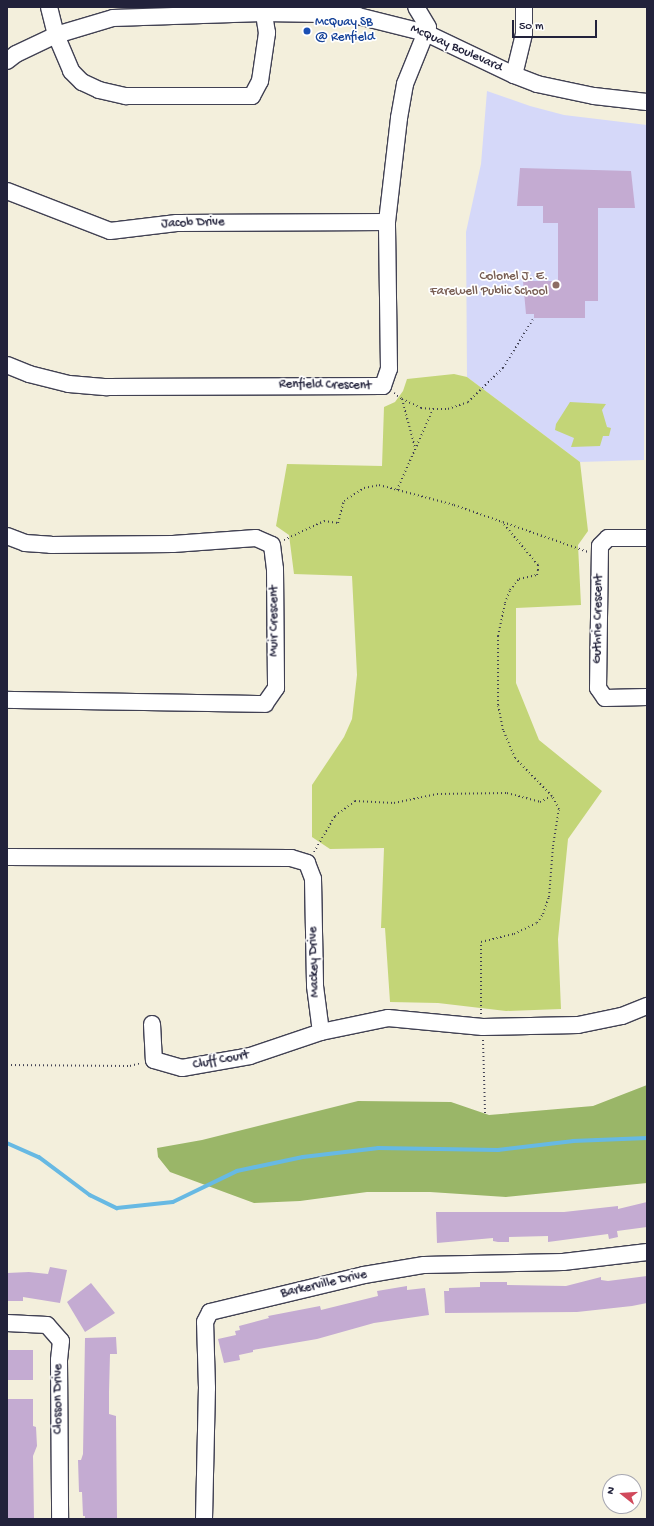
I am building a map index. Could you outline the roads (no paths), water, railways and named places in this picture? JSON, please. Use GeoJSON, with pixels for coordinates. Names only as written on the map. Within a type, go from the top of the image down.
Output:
{"type":"FeatureCollection","features":[{"type":"Feature","properties":{"kind":"street"},"geometry":{"type":"LineString","coordinates":[[49,7],[56,35],[71,71],[82,82],[100,90],[126,96],[252,96],[260,81],[267,28],[263,10]]}},
{"type":"Feature","properties":{"kind":"street"},"geometry":{"type":"LineString","coordinates":[[416,7],[428,26],[426,33]]}},
{"type":"Feature","properties":{"kind":"street"},"geometry":{"type":"LineString","coordinates":[[514,75],[524,34],[524,7]]}},
{"type":"Feature","properties":{"kind":"street","name":"McQuay Boulevard"},"geometry":{"type":"LineString","coordinates":[[7,61],[16,54],[56,35],[113,18],[263,10],[358,16],[426,33],[514,75],[537,84],[594,96],[647,102]]}},
{"type":"Feature","properties":{"kind":"street","name":"Renfield Crescent"},"geometry":{"type":"LineString","coordinates":[[7,365],[29,374],[68,384],[107,387],[383,386],[389,369],[387,222],[405,84],[426,33]]}},
{"type":"Feature","properties":{"kind":"street","name":"Jacob Drive"},"geometry":{"type":"LineString","coordinates":[[7,191],[110,231],[177,223],[387,222]]}},
{"type":"Feature","properties":{"kind":"street","name":"Muir Crescent"},"geometry":{"type":"LineString","coordinates":[[7,536],[25,543],[50,545],[174,544],[256,538],[272,545],[275,569],[276,688],[265,704],[7,700]]}},
{"type":"Feature","properties":{"kind":"street","name":"Guthrie Crescent"},"geometry":{"type":"LineString","coordinates":[[647,538],[608,538],[600,546],[598,688],[605,698],[647,697]]}},
{"type":"Feature","properties":{"kind":"street","name":"Mackey Drive"},"geometry":{"type":"LineString","coordinates":[[7,857],[291,858],[307,863],[312,879],[315,986],[321,1032]]}},
{"type":"Feature","properties":{"kind":"street"},"geometry":{"type":"LineString","coordinates":[[321,1032],[388,1018],[483,1027],[578,1025],[622,1016],[647,1006]]}},
{"type":"Feature","properties":{"kind":"street","name":"Cluff Court"},"geometry":{"type":"LineString","coordinates":[[152,1024],[154,1060],[182,1068],[250,1056],[321,1032]]}},
{"type":"Feature","properties":{"kind":"street","name":"Barkerville Drive"},"geometry":{"type":"LineString","coordinates":[[204,1519],[207,1388],[204,1322],[210,1312],[364,1275],[424,1265],[563,1262],[647,1252]]}},
{"type":"Feature","properties":{"kind":"street","name":"Closson Drive"},"geometry":{"type":"LineString","coordinates":[[7,1323],[47,1325],[61,1341],[59,1360],[60,1519]]}},
{"type":"Feature","properties":{"kind":"waterway"},"geometry":{"type":"LineString","coordinates":[[7,1143],[39,1157],[90,1195],[117,1208],[173,1202],[237,1171],[303,1157],[378,1148],[498,1150],[573,1141],[647,1138]]}},
{"type":"Feature","properties":{"kind":"place","name":"McQuay SB @ Renfield"},"geometry":{"type":"Point","coordinates":[307,31]}},
{"type":"Feature","properties":{"kind":"place","name":"Colonel J. E. Farewell Public School"},"geometry":{"type":"Point","coordinates":[556,285]}}]}
